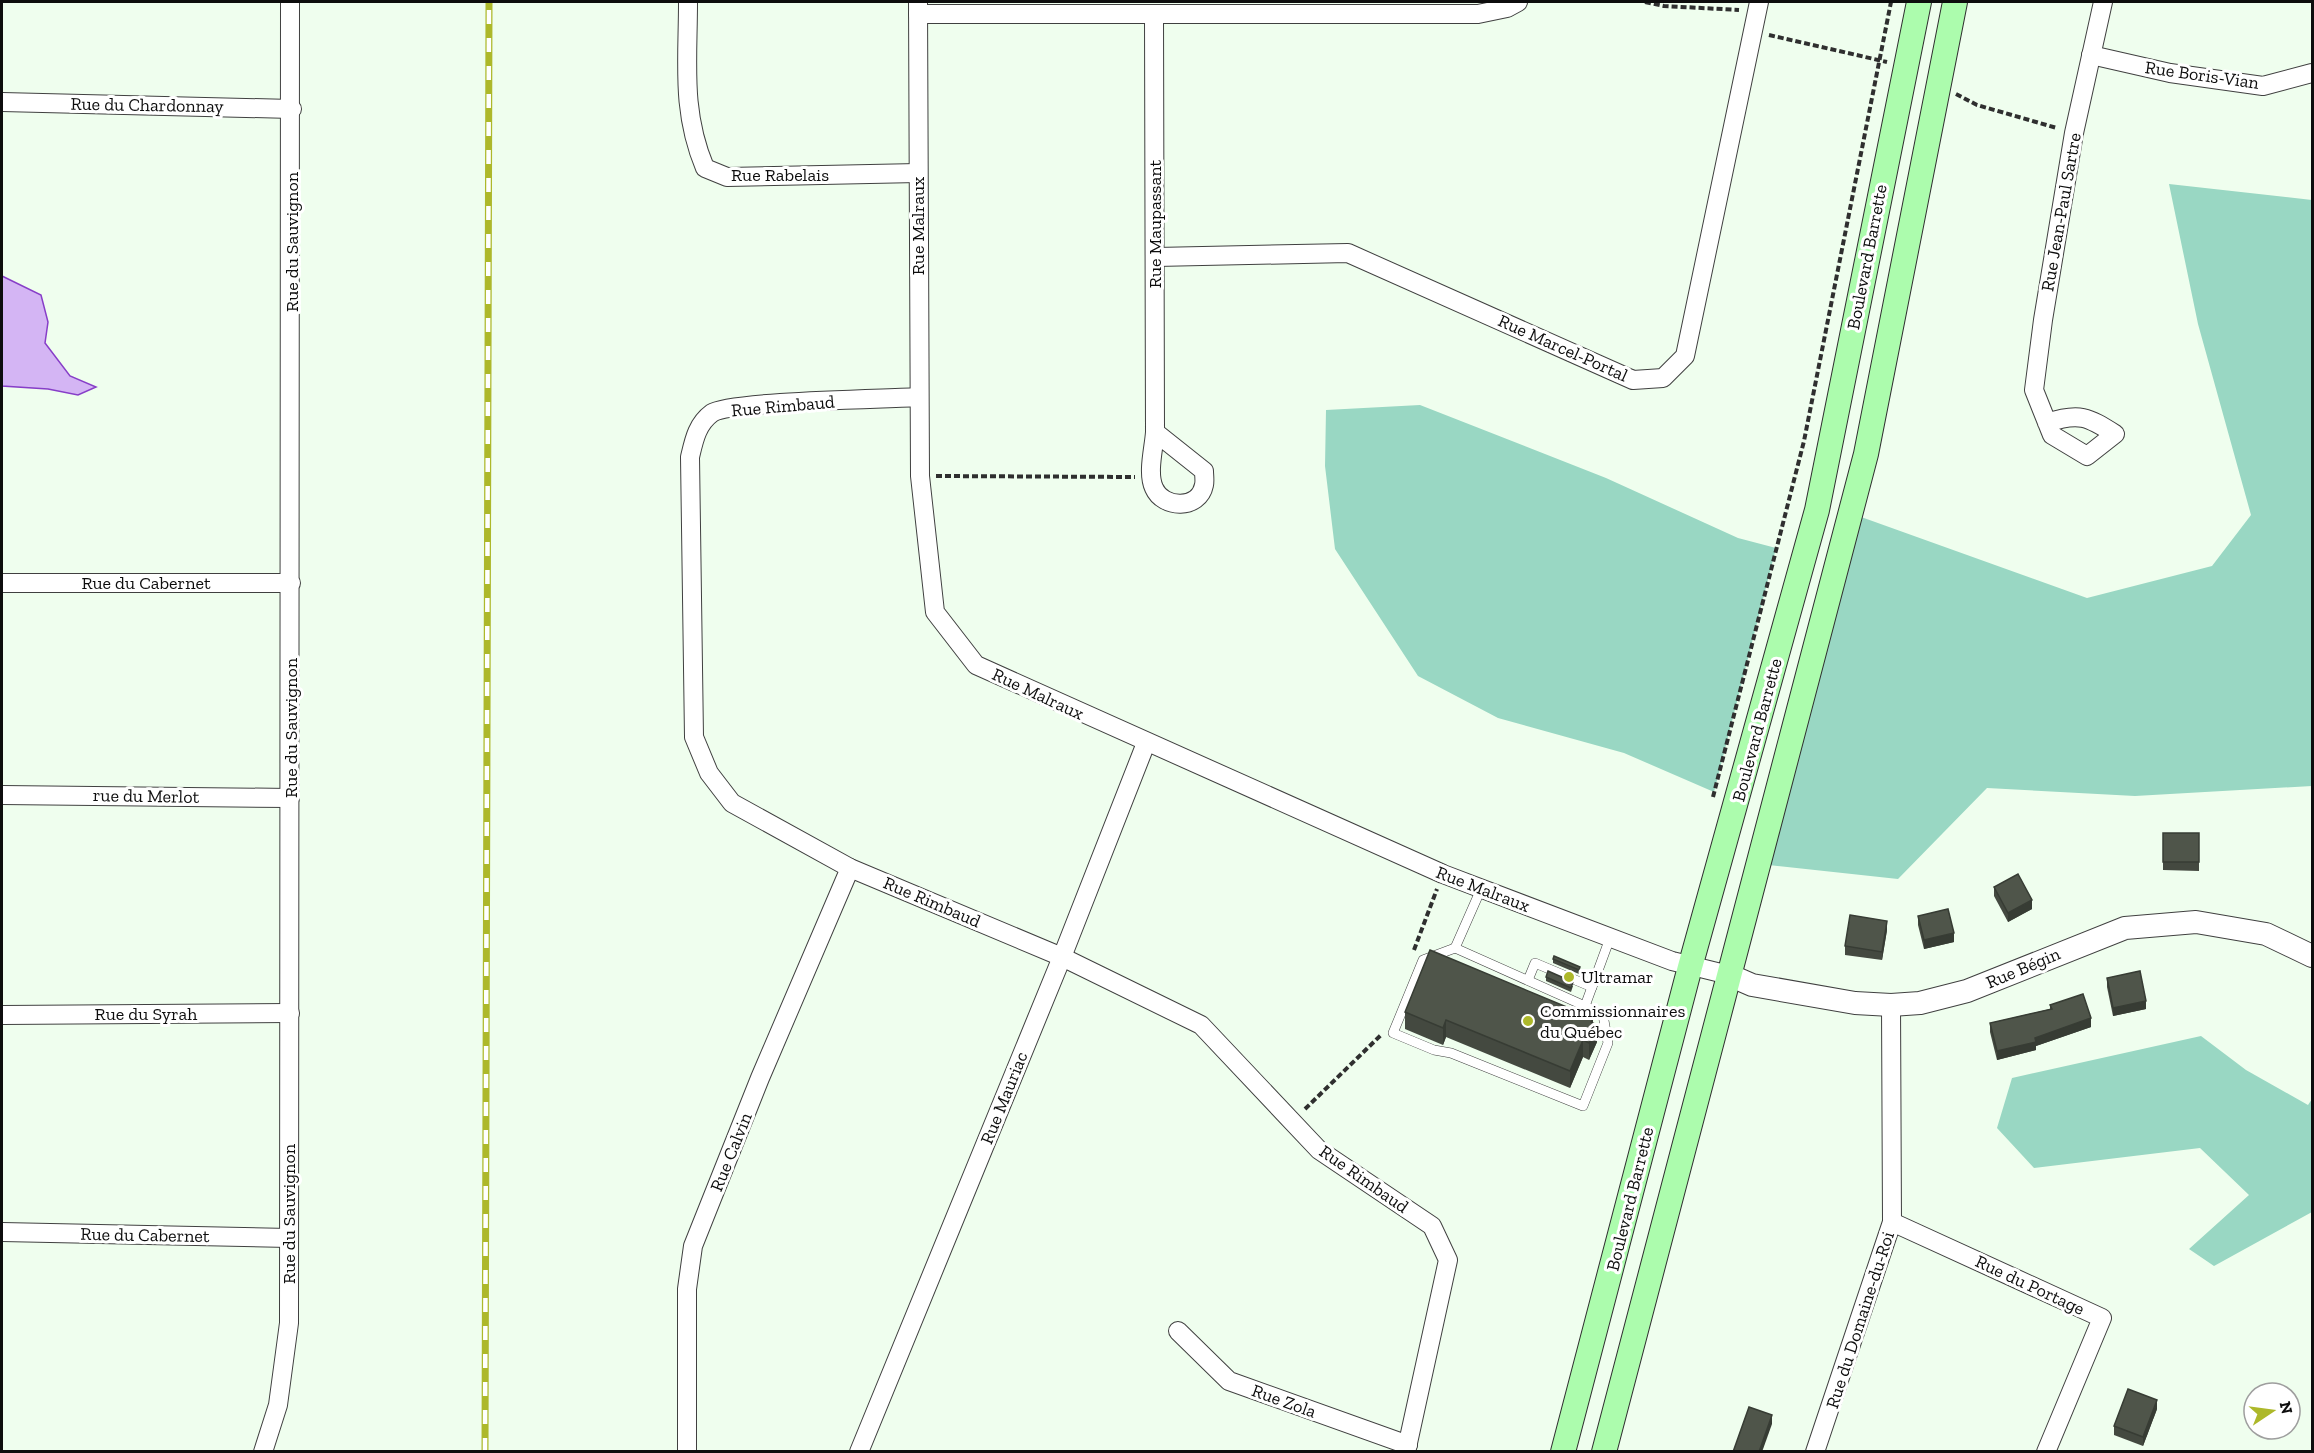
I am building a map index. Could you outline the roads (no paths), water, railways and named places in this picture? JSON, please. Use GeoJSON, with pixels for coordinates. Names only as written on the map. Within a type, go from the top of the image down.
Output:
{"type":"FeatureCollection","features":[{"type":"Feature","properties":{"kind":"main road","name":"Boulevard Barrette"},"geometry":{"type":"LineString","coordinates":[[1563,1452],[1690,967],[1817,510],[1919,2]]}},
{"type":"Feature","properties":{"kind":"main road","name":"Boulevard Barrette"},"geometry":{"type":"LineString","coordinates":[[1604,1452],[1866,454],[1955,2]]}},
{"type":"Feature","properties":{"kind":"street","name":"Rue du Sauvignon"},"geometry":{"type":"LineString","coordinates":[[264,1452],[278,1405],[289,1323],[292,109],[290,2]]}},
{"type":"Feature","properties":{"kind":"street","name":"Rue Rabelais"},"geometry":{"type":"LineString","coordinates":[[688,2],[687,104],[694,142],[705,168],[727,177],[918,173]]}},
{"type":"Feature","properties":{"kind":"street"},"geometry":{"type":"LineString","coordinates":[[918,8],[1154,15],[1307,7],[1478,14],[1507,8],[1518,2]]}},
{"type":"Feature","properties":{"kind":"street","name":"Rue Jean-Paul Sartre"},"geometry":{"type":"LineString","coordinates":[[2047,423],[2034,390],[2037,367],[2074,133],[2103,2]]}},
{"type":"Feature","properties":{"kind":"street","name":"Rue Marcel-Portal"},"geometry":{"type":"LineString","coordinates":[[1156,257],[1348,253],[1633,380],[1662,378],[1685,356],[1759,6]]}},
{"type":"Feature","properties":{"kind":"street","name":"Rue Malraux"},"geometry":{"type":"LineString","coordinates":[[918,8],[920,476],[935,612],[976,665],[1443,874],[1690,967],[1729,975]]}},
{"type":"Feature","properties":{"kind":"street","name":"Rue Maupassant"},"geometry":{"type":"LineString","coordinates":[[1154,15],[1155,432],[1151,477],[1159,496],[1172,504],[1185,504],[1197,496],[1204,486],[1203,471],[1155,432]]}},
{"type":"Feature","properties":{"kind":"street","name":"Rue Boris-Vian"},"geometry":{"type":"LineString","coordinates":[[2091,55],[2170,73],[2263,86],[2313,73]]}},
{"type":"Feature","properties":{"kind":"street","name":"Rue du Chardonnay"},"geometry":{"type":"LineString","coordinates":[[2,102],[292,109]]}},
{"type":"Feature","properties":{"kind":"street","name":"Rue Rimbaud"},"geometry":{"type":"LineString","coordinates":[[919,397],[747,406],[713,412],[697,430],[690,457],[694,737],[709,773],[732,802],[850,868],[1062,957],[1201,1025],[1294,1120],[1319,1150],[1432,1226],[1448,1260],[1407,1448]]}},
{"type":"Feature","properties":{"kind":"street","name":"Rue du Cabernet"},"geometry":{"type":"LineString","coordinates":[[2,583],[291,583]]}},
{"type":"Feature","properties":{"kind":"street","name":"Rue Mauriac"},"geometry":{"type":"LineString","coordinates":[[859,1452],[1062,957],[1146,743]]}},
{"type":"Feature","properties":{"kind":"street","name":"rue du Merlot"},"geometry":{"type":"LineString","coordinates":[[2,795],[290,798]]}},
{"type":"Feature","properties":{"kind":"street","name":"Rue Calvin"},"geometry":{"type":"LineString","coordinates":[[687,1452],[687,1289],[693,1246],[760,1078],[850,868]]}},
{"type":"Feature","properties":{"kind":"street","name":"Rue Bégin"},"geometry":{"type":"LineString","coordinates":[[1729,975],[1752,985],[1855,1003],[1891,1005],[1920,1003],[1967,991],[2125,928],[2196,922],[2266,934],[2313,956]]}},
{"type":"Feature","properties":{"kind":"street","name":"Rue du Domaine-du-Roi"},"geometry":{"type":"LineString","coordinates":[[1815,1452],[1892,1222],[1891,1005]]}},
{"type":"Feature","properties":{"kind":"street","name":"Rue du Syrah"},"geometry":{"type":"LineString","coordinates":[[2,1015],[290,1013]]}},
{"type":"Feature","properties":{"kind":"street","name":"Rue du Portage"},"geometry":{"type":"LineString","coordinates":[[1892,1222],[2102,1318],[2046,1452]]}},
{"type":"Feature","properties":{"kind":"street","name":"Rue du Cabernet"},"geometry":{"type":"LineString","coordinates":[[2,1232],[290,1238]]}},
{"type":"Feature","properties":{"kind":"street","name":"Rue Zola"},"geometry":{"type":"LineString","coordinates":[[1178,1331],[1228,1382],[1407,1448]]}},
{"type":"Feature","properties":{"kind":"lane"},"geometry":{"type":"LineString","coordinates":[[1455,948],[1481,889]]}},
{"type":"Feature","properties":{"kind":"lane"},"geometry":{"type":"LineString","coordinates":[[1585,1006],[1611,938]]}},
{"type":"Feature","properties":{"kind":"lane"},"geometry":{"type":"LineString","coordinates":[[1455,948],[1528,980],[1603,1015],[1608,1043],[1583,1106],[1451,1053],[1434,1050],[1393,1033],[1423,960],[1455,948]]}},
{"type":"Feature","properties":{"kind":"lane"},"geometry":{"type":"LineString","coordinates":[[1528,980],[1535,963],[1592,987]]}},
{"type":"Feature","properties":{"kind":"railway"},"geometry":{"type":"LineString","coordinates":[[485,1452],[489,2]]}},
{"type":"Feature","properties":{"kind":"place","name":"Ultramar"},"geometry":{"type":"Point","coordinates":[1569,977]}},
{"type":"Feature","properties":{"kind":"place","name":"Commissionnaires du Québec"},"geometry":{"type":"Point","coordinates":[1528,1021]}}]}
